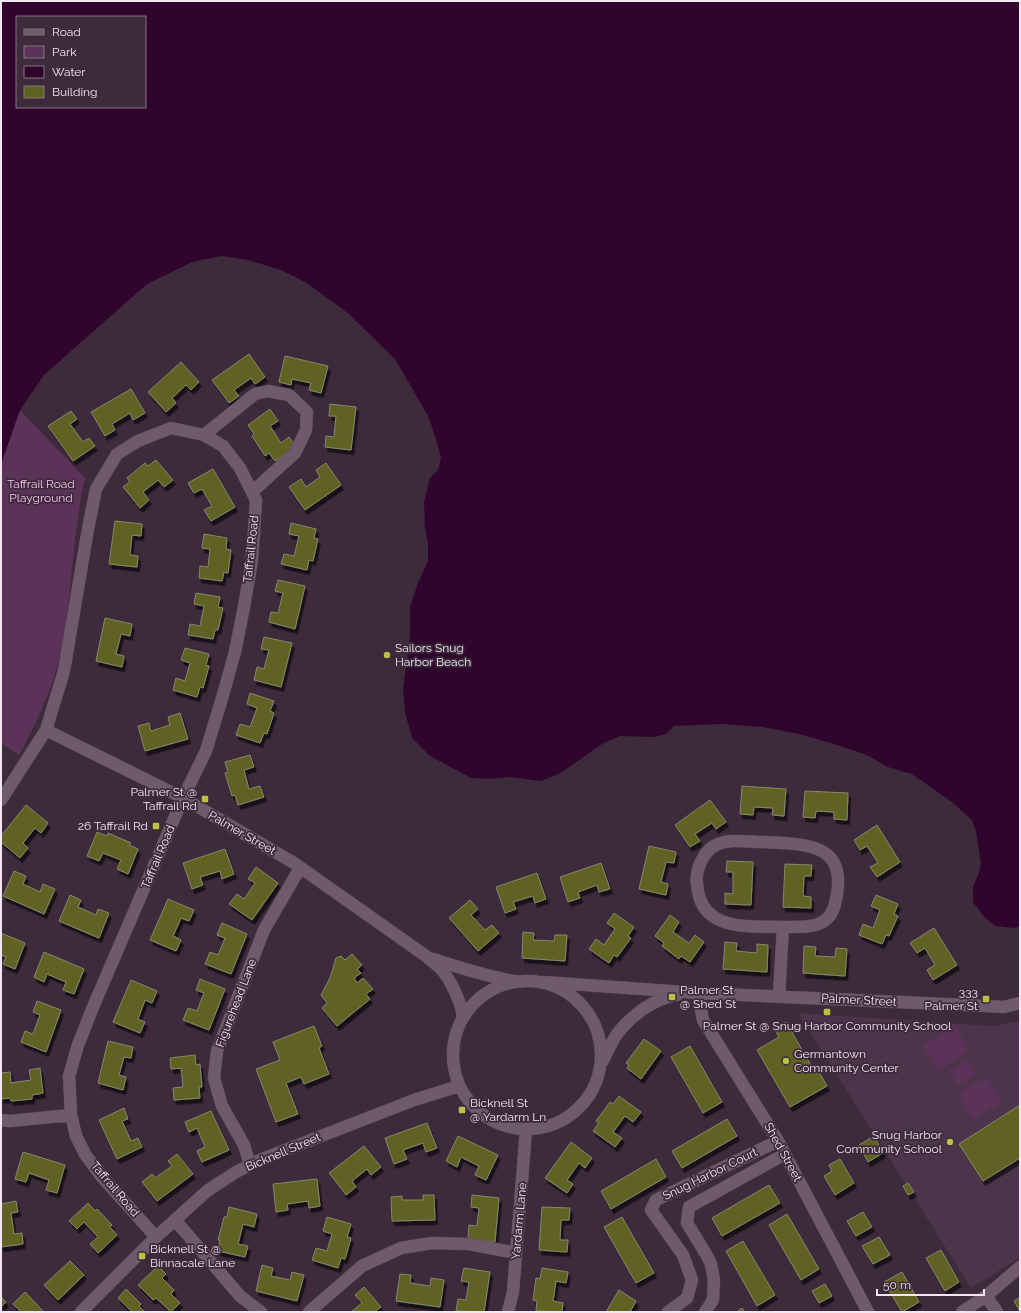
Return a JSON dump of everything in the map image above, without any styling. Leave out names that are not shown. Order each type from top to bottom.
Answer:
[{"type":"street","points":[[204,435],[255,394],[268,391],[289,395],[307,412],[306,430],[295,454],[252,492]]},
{"type":"street","name":"Taffrail Road","points":[[1,800],[46,730],[64,671],[96,488],[117,454],[138,441],[171,428],[204,435],[223,446],[240,468],[256,500],[252,560],[235,652],[206,751],[183,798],[93,1007],[78,1045],[69,1076],[71,1115],[76,1136],[101,1176],[156,1237]]},
{"type":"street","name":"Palmer Street","points":[[46,730],[183,798],[294,863],[426,956],[445,973],[458,999],[462,1011],[462,1018]]},
{"type":"street","points":[[729,841],[788,843],[809,846],[823,852],[831,859],[838,871],[839,889],[834,908],[828,918],[819,925],[783,927],[737,925],[717,920],[707,911],[700,901],[696,883],[700,865],[705,854],[715,845],[729,841]]},
{"type":"street","name":"Figurehead Lane","points":[[250,1165],[244,1145],[222,1106],[214,1078],[217,1051],[264,930],[300,868]]},
{"type":"street","points":[[779,996],[783,927]]},
{"type":"street","name":"Palmer Street","points":[[426,956],[469,971],[491,977],[516,981],[530,980],[698,993],[1004,1006],[1020,1003]]},
{"type":"street","points":[[516,981],[495,988],[476,1000],[462,1018],[456,1034],[453,1051],[454,1069],[459,1086],[467,1100],[475,1109],[493,1122],[509,1128],[526,1130],[548,1127],[568,1118],[585,1103],[596,1084],[602,1062],[600,1039],[593,1020],[581,1003],[563,990],[543,982]]},
{"type":"street","name":"Palmer Street","points":[[602,1062],[618,1034],[634,1016],[653,1003],[669,996],[698,993]]},
{"type":"street","name":"Shed Street","points":[[698,993],[703,1020],[778,1141],[868,1312]]},
{"type":"street","name":"Bicknell Street","points":[[81,1312],[156,1237],[207,1192],[236,1172],[262,1159],[414,1100],[459,1086]]},
{"type":"street","points":[[1,1120],[10,1121],[71,1115]]},
{"type":"street","name":"Yardarm Lane","points":[[508,1312],[513,1292],[526,1130]]},
{"type":"street","name":"Snug Harbor Court","points":[[668,1312],[687,1298],[692,1280],[683,1255],[651,1210],[656,1200],[778,1141]]},
{"type":"street","name":"Snug Harbor Court","points":[[705,1312],[713,1300],[714,1280],[711,1264],[687,1223],[689,1207],[785,1154]]},
{"type":"street","points":[[175,1220],[240,1296],[261,1312]]},
{"type":"street","points":[[309,1312],[362,1266],[401,1248],[432,1243],[469,1244],[516,1253]]},
{"type":"street","points":[[962,1312],[986,1296],[1020,1267]]},
{"type":"street","points":[[986,1296],[996,1312]]},
{"type":"shaded area","name":"Snug Harbor Community School","points":[[798,1013],[992,1026],[1020,1021],[1020,1258],[971,1288]]},
{"type":"green space","name":"Taffrail Road Playground","points":[[20,410],[85,478],[77,523],[62,649],[53,682],[19,755],[1,743],[1,464]]},
{"type":"green space","points":[[955,1023],[968,1051],[937,1071],[923,1046]]},
{"type":"green space","points":[[968,1060],[976,1075],[958,1085],[950,1071]]},
{"type":"green space","points":[[987,1077],[1002,1102],[973,1120],[958,1094]]},
{"type":"water","points":[[1,1],[1020,1],[1020,926],[1015,928],[995,926],[985,918],[973,902],[973,887],[979,873],[981,863],[976,831],[972,820],[952,802],[912,774],[888,767],[867,755],[834,744],[799,734],[763,727],[722,724],[674,726],[666,734],[655,737],[620,736],[602,744],[559,774],[541,781],[510,777],[489,779],[471,778],[430,756],[412,738],[405,712],[403,690],[410,638],[410,607],[418,583],[428,561],[424,502],[430,478],[438,470],[441,458],[436,439],[428,416],[395,359],[348,313],[305,282],[281,270],[248,260],[221,256],[192,262],[147,284],[44,375],[20,410],[1,464]]},
{"type":"building","points":[[249,354],[265,377],[255,384],[251,378],[234,390],[239,396],[229,403],[212,380]]},
{"type":"building","points":[[285,356],[328,366],[321,393],[309,390],[311,383],[292,379],[291,385],[279,382]]},
{"type":"building","points":[[181,362],[199,382],[191,390],[186,385],[172,398],[176,403],[166,412],[148,392]]},
{"type":"building","points":[[131,389],[145,413],[133,420],[130,413],[112,424],[115,430],[105,436],[91,412]]},
{"type":"building","points":[[330,404],[356,407],[351,450],[325,447],[326,436],[334,437],[336,416],[329,416]]},
{"type":"building","points":[[270,409],[278,421],[270,426],[281,443],[289,437],[296,447],[275,461],[269,453],[265,456],[252,436],[254,434],[248,425]]},
{"type":"building","points":[[71,411],[77,419],[70,424],[83,442],[89,438],[95,446],[73,461],[48,426]]},
{"type":"building","points":[[156,460],[173,480],[164,487],[158,480],[143,492],[149,500],[140,508],[123,487],[130,482],[127,478],[145,463],[148,466]]},
{"type":"building","points":[[326,463],[341,485],[305,510],[289,487],[301,479],[306,487],[320,477],[316,470]]},
{"type":"building","points":[[213,469],[235,507],[211,521],[204,510],[212,506],[202,489],[194,493],[188,483]]},
{"type":"building","points":[[115,521],[142,524],[141,536],[132,535],[130,555],[138,556],[137,567],[109,564]]},
{"type":"building","points":[[291,523],[316,529],[314,538],[318,539],[313,561],[309,560],[307,570],[281,564],[284,554],[294,556],[299,536],[289,534]]},
{"type":"building","points":[[204,534],[227,538],[226,549],[231,550],[228,573],[224,572],[222,581],[199,578],[200,566],[208,567],[210,549],[202,548]]},
{"type":"building","points":[[278,580],[305,586],[295,629],[269,622],[271,612],[278,613],[283,593],[275,591]]},
{"type":"building","points":[[196,593],[220,597],[218,607],[223,608],[218,630],[215,630],[213,639],[188,635],[190,624],[200,626],[204,606],[194,604]]},
{"type":"building","points":[[105,618],[132,624],[130,636],[121,634],[116,654],[124,656],[122,667],[96,661]]},
{"type":"building","points":[[264,637],[292,643],[281,687],[254,680],[257,667],[264,669],[269,650],[261,649]]},
{"type":"building","points":[[185,648],[209,654],[206,665],[209,666],[203,688],[200,687],[197,697],[173,690],[176,678],[185,681],[190,663],[181,660]]},
{"type":"building","points":[[250,693],[274,701],[270,711],[274,713],[267,734],[264,733],[260,743],[236,735],[240,724],[250,727],[257,708],[247,704]]},
{"type":"building","points":[[180,713],[188,739],[145,751],[138,726],[149,723],[151,731],[170,725],[168,717]]},
{"type":"building","points":[[250,755],[254,767],[244,770],[249,789],[260,786],[264,797],[238,805],[235,795],[232,796],[225,773],[228,772],[225,762]]},
{"type":"building","points":[[742,786],[786,789],[784,816],[772,815],[773,808],[754,807],[753,815],[740,814]]},
{"type":"building","points":[[805,791],[848,793],[847,820],[834,819],[834,812],[816,811],[815,818],[803,817]]},
{"type":"building","points":[[710,800],[726,822],[716,829],[712,823],[695,834],[700,841],[690,847],[675,825]]},
{"type":"building","points":[[26,805],[48,823],[41,833],[35,828],[23,843],[28,848],[20,858],[1,842],[1,836]]},
{"type":"building","points":[[877,825],[900,862],[877,877],[870,867],[878,863],[867,846],[860,850],[854,840]]},
{"type":"building","points":[[97,832],[107,836],[108,833],[131,843],[129,845],[138,849],[128,874],[117,869],[121,860],[103,853],[99,861],[87,856]]},
{"type":"building","points":[[649,846],[676,852],[674,863],[666,862],[661,882],[668,884],[666,895],[639,889]]},
{"type":"building","points":[[225,849],[234,874],[222,879],[220,871],[200,877],[203,885],[192,889],[183,863]]},
{"type":"building","points":[[727,861],[753,862],[751,905],[725,904],[725,893],[733,894],[733,872],[726,872]]},
{"type":"building","points":[[601,863],[610,889],[599,892],[597,885],[578,892],[580,898],[568,902],[560,877]]},
{"type":"building","points":[[785,864],[812,865],[811,876],[804,876],[803,896],[811,897],[811,908],[783,907]]},
{"type":"building","points":[[256,867],[278,883],[252,920],[229,904],[237,894],[244,899],[255,883],[248,879]]},
{"type":"building","points":[[14,871],[26,876],[23,884],[40,892],[43,884],[55,889],[44,914],[3,896]]},
{"type":"building","points":[[537,873],[546,899],[535,903],[533,896],[513,902],[516,909],[505,913],[496,887]]},
{"type":"building","points":[[70,895],[81,900],[78,907],[96,915],[98,909],[109,913],[99,938],[59,921]]},
{"type":"building","points":[[876,895],[898,904],[894,914],[898,916],[889,936],[886,935],[882,944],[859,935],[863,924],[873,928],[880,910],[871,906]]},
{"type":"building","points":[[168,899],[194,910],[189,921],[181,918],[173,936],[181,940],[176,951],[150,940]]},
{"type":"building","points":[[470,900],[478,909],[471,915],[485,930],[492,925],[499,933],[478,951],[449,918]]},
{"type":"building","points":[[614,913],[634,927],[628,936],[631,938],[617,957],[614,955],[609,963],[589,949],[596,939],[604,945],[615,929],[607,923]]},
{"type":"building","points":[[670,915],[679,922],[673,932],[689,943],[695,935],[704,942],[690,962],[681,956],[679,959],[662,946],[664,943],[655,936]]},
{"type":"building","points":[[222,923],[247,934],[231,974],[205,964],[210,952],[218,955],[225,938],[217,935]]},
{"type":"building","points":[[934,928],[957,965],[933,980],[927,970],[935,965],[925,948],[917,953],[910,943]]},
{"type":"building","points":[[523,932],[534,933],[533,940],[554,941],[555,935],[567,935],[565,961],[522,958]]},
{"type":"building","points":[[1,933],[25,943],[15,969],[3,964],[6,957],[1,955]]},
{"type":"building","points":[[725,942],[737,943],[736,951],[757,953],[757,944],[768,945],[767,972],[723,969]]},
{"type":"building","points":[[804,946],[816,947],[815,956],[835,957],[836,948],[847,949],[845,976],[803,973]]},
{"type":"building","points":[[44,952],[84,969],[74,994],[63,990],[66,982],[47,974],[44,982],[34,977]]},
{"type":"building","points":[[352,954],[362,965],[357,969],[361,973],[354,978],[357,983],[363,978],[373,989],[366,994],[370,999],[337,1026],[322,1008],[327,1003],[321,995],[330,978],[336,958],[341,956],[345,960]]},
{"type":"building","points":[[200,979],[225,989],[209,1030],[183,1020],[188,1008],[197,1011],[204,993],[196,990]]},
{"type":"building","points":[[131,980],[157,991],[152,1003],[145,1000],[138,1019],[145,1022],[140,1033],[113,1022]]},
{"type":"building","points":[[37,1001],[61,1010],[46,1052],[21,1042],[25,1031],[33,1034],[40,1015],[33,1012]]},
{"type":"building","name":"Germantown Community Center","points":[[786,1022],[816,1074],[819,1072],[827,1086],[790,1107],[757,1050],[779,1037],[775,1029]]},
{"type":"building","points":[[314,1026],[322,1046],[319,1048],[329,1074],[304,1084],[301,1077],[286,1083],[298,1114],[276,1122],[256,1069],[280,1060],[273,1042]]},
{"type":"building","points":[[644,1039],[661,1051],[641,1079],[627,1068],[629,1065],[626,1063]]},
{"type":"building","points":[[108,1041],[133,1047],[131,1058],[124,1057],[119,1075],[126,1077],[123,1090],[98,1083]]},
{"type":"building","points":[[690,1046],[722,1102],[703,1113],[671,1057]]},
{"type":"building","points":[[195,1055],[196,1065],[200,1064],[202,1087],[199,1087],[200,1098],[174,1100],[173,1088],[183,1087],[181,1068],[171,1069],[170,1058]]},
{"type":"building","points":[[40,1068],[43,1093],[32,1095],[32,1099],[11,1101],[10,1098],[1,1099],[1,1073],[10,1072],[11,1083],[31,1080],[29,1070]]},
{"type":"building","points":[[619,1096],[641,1112],[633,1122],[625,1116],[613,1132],[622,1138],[615,1147],[593,1131],[599,1123],[596,1121],[610,1102],[613,1104]]},
{"type":"building","points":[[1020,1105],[1020,1158],[983,1181],[959,1144]]},
{"type":"building","points":[[124,1108],[128,1119],[122,1121],[131,1141],[138,1138],[142,1147],[117,1159],[99,1120]]},
{"type":"building","points":[[211,1111],[229,1150],[202,1162],[197,1151],[205,1147],[197,1128],[189,1132],[185,1122]]},
{"type":"building","points":[[727,1119],[737,1136],[682,1168],[672,1151]]},
{"type":"building","points":[[427,1123],[437,1148],[426,1152],[423,1143],[403,1150],[407,1159],[394,1164],[385,1138]]},
{"type":"building","points":[[458,1136],[498,1155],[486,1180],[475,1175],[479,1166],[461,1157],[457,1167],[446,1161]]},
{"type":"building","points":[[874,1136],[883,1153],[868,1162],[859,1145]]},
{"type":"building","points":[[571,1142],[592,1158],[585,1168],[579,1163],[567,1180],[573,1184],[567,1193],[545,1178]]},
{"type":"building","points":[[364,1146],[381,1167],[371,1175],[367,1169],[352,1181],[356,1187],[346,1195],[329,1173]]},
{"type":"building","points":[[23,1152],[65,1165],[57,1193],[46,1190],[49,1180],[29,1173],[26,1182],[15,1179]]},
{"type":"building","points":[[177,1154],[193,1174],[157,1201],[142,1182],[152,1174],[155,1178],[172,1166],[168,1161]]},
{"type":"building","points":[[656,1159],[666,1177],[611,1209],[601,1191]]},
{"type":"building","points":[[840,1159],[854,1183],[835,1195],[824,1176],[832,1171],[829,1165]]},
{"type":"building","points":[[317,1179],[320,1206],[309,1208],[308,1201],[287,1204],[288,1210],[276,1212],[273,1184]]},
{"type":"building","points":[[908,1183],[914,1192],[908,1195],[903,1186]]},
{"type":"building","points":[[769,1185],[780,1203],[722,1236],[712,1218]]},
{"type":"building","points":[[423,1195],[434,1195],[435,1220],[392,1221],[391,1197],[402,1196],[402,1200],[423,1200]]},
{"type":"building","points":[[472,1195],[499,1198],[495,1242],[468,1239],[469,1225],[477,1226],[479,1208],[471,1207]]},
{"type":"building","points":[[16,1201],[18,1212],[11,1213],[14,1234],[22,1233],[23,1244],[1,1247],[1,1204]]},
{"type":"building","points":[[88,1203],[95,1211],[97,1209],[112,1225],[110,1227],[117,1235],[98,1253],[90,1244],[98,1237],[84,1222],[77,1229],[69,1221]]},
{"type":"building","points":[[229,1207],[257,1214],[254,1227],[243,1224],[238,1244],[248,1246],[245,1257],[218,1251],[220,1240],[218,1240],[224,1217],[227,1217]]},
{"type":"building","points":[[542,1207],[570,1208],[569,1220],[561,1220],[560,1240],[568,1240],[567,1252],[539,1250]]},
{"type":"building","points":[[863,1212],[872,1227],[856,1236],[847,1221]]},
{"type":"building","points":[[787,1214],[819,1269],[801,1280],[769,1225]]},
{"type":"building","points":[[327,1217],[351,1224],[347,1237],[351,1238],[345,1259],[341,1258],[338,1268],[312,1260],[316,1248],[327,1251],[332,1234],[323,1231]]},
{"type":"building","points":[[622,1217],[654,1273],[636,1283],[604,1227]]},
{"type":"building","points":[[879,1237],[890,1255],[873,1264],[862,1246]]},
{"type":"building","points":[[743,1241],[775,1295],[757,1306],[726,1251]]},
{"type":"building","points":[[941,1250],[959,1282],[945,1291],[926,1258]]},
{"type":"building","points":[[70,1261],[84,1275],[58,1300],[44,1285]]},
{"type":"building","points":[[262,1265],[273,1268],[271,1276],[290,1280],[292,1272],[304,1275],[297,1301],[256,1291]]},
{"type":"building","points":[[158,1266],[166,1274],[162,1278],[174,1290],[171,1294],[180,1303],[171,1312],[156,1298],[153,1300],[138,1285]]},
{"type":"building","points":[[464,1268],[490,1272],[484,1312],[456,1311],[458,1299],[466,1300],[469,1282],[461,1281]]},
{"type":"building","points":[[542,1268],[568,1272],[566,1283],[556,1281],[553,1301],[563,1303],[562,1312],[536,1311],[537,1301],[533,1300],[536,1278],[540,1279]]},
{"type":"building","points":[[902,1272],[919,1302],[902,1312],[884,1282]]},
{"type":"building","points":[[400,1274],[411,1275],[410,1283],[430,1286],[431,1278],[444,1280],[440,1307],[396,1301]]},
{"type":"building","points":[[825,1284],[832,1296],[819,1303],[812,1291]]},
{"type":"building","points":[[364,1287],[381,1307],[374,1312],[351,1312],[362,1303],[355,1295]]},
{"type":"building","points":[[126,1289],[141,1304],[139,1306],[145,1312],[132,1312],[118,1298]]},
{"type":"building","points":[[619,1290],[636,1301],[630,1312],[606,1312]]},
{"type":"building","points":[[25,1292],[44,1312],[21,1312],[13,1304]]},
{"type":"building","points":[[1,1297],[6,1302],[1,1307]]},
{"type":"building","points":[[1020,1297],[1020,1311],[1014,1301]]},
{"type":"building","points":[[742,1308],[745,1312],[737,1312]]},
{"type":"place","name":"Sailors Snug Harbor Beach","points":[[387,655]]},
{"type":"place","name":"Palmer St @ Taffrail Rd","points":[[205,799]]},
{"type":"place","name":"26 Taffrail Rd","points":[[156,826]]},
{"type":"place","name":"Palmer St @ Shed St","points":[[672,997]]},
{"type":"place","name":"333 Palmer St","points":[[986,999]]},
{"type":"place","name":"Palmer St @ Snug Harbor Community School","points":[[827,1012]]},
{"type":"place","name":"Germantown Community Center","points":[[786,1061]]},
{"type":"place","name":"Bicknell St @ Yardarm Ln","points":[[462,1110]]},
{"type":"place","name":"Snug Harbor Community School","points":[[950,1142]]},
{"type":"place","name":"Bicknell St @ Binnacale Lane","points":[[142,1256]]}]
